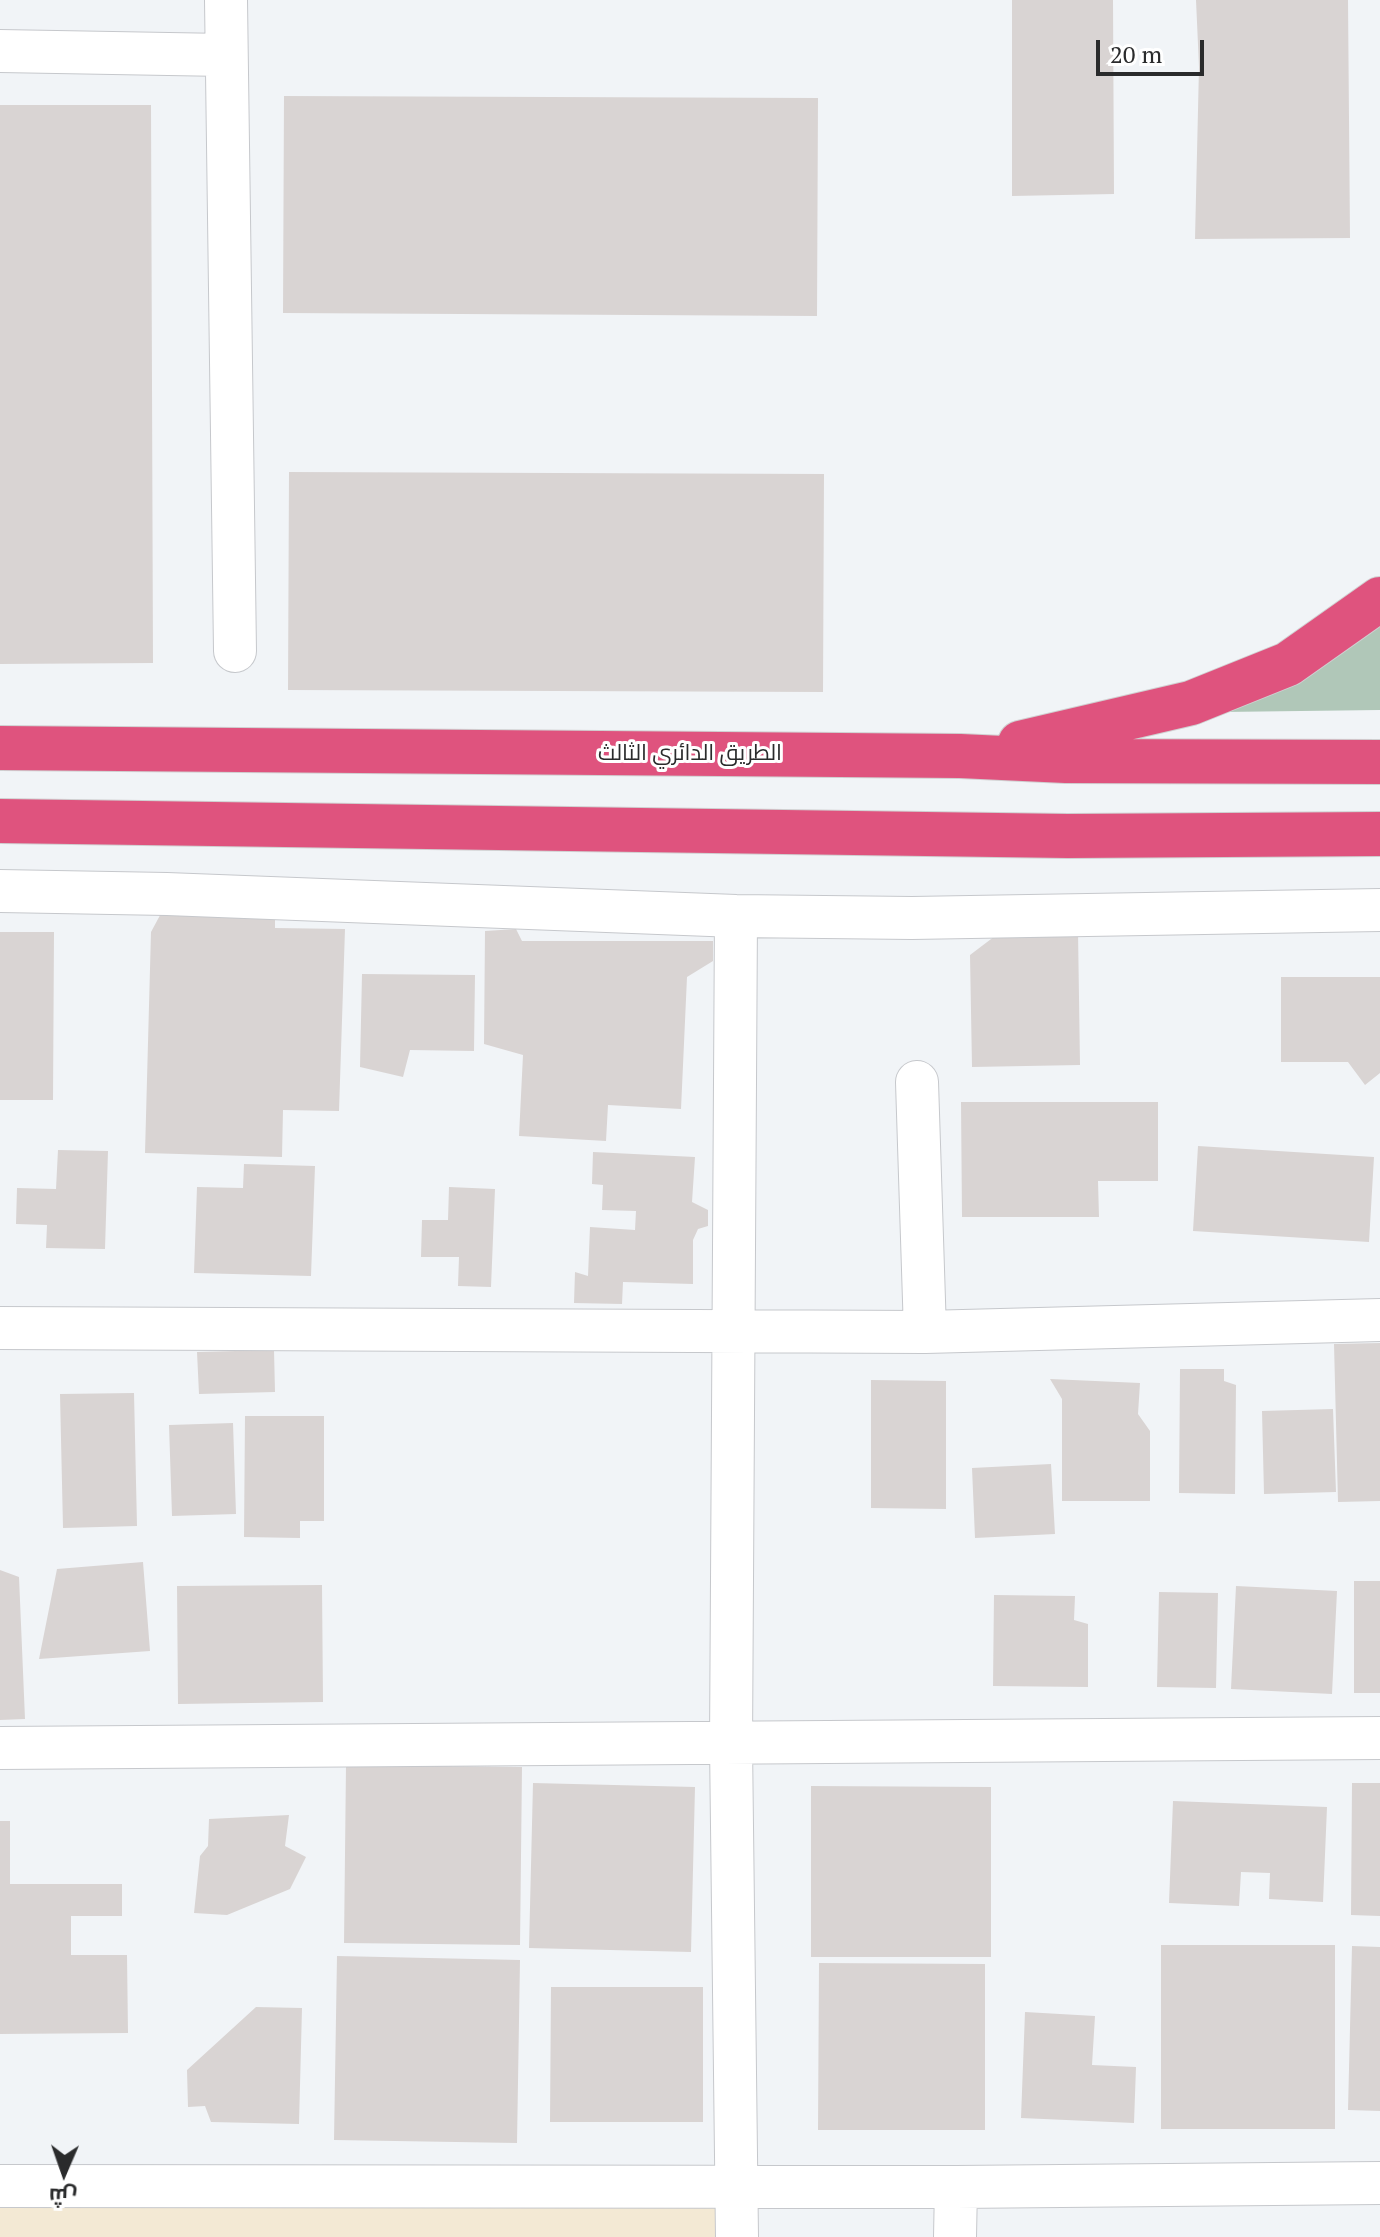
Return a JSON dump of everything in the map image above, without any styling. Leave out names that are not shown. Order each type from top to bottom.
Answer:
[{"type":"highway","points":[[960,756],[1191,703],[1288,664],[1380,599]]},
{"type":"highway","name":"الطريق الدائري الثالث","points":[[0,748],[1380,762]]},
{"type":"highway","points":[[0,821],[1068,836],[1380,834]]},
{"type":"street","points":[[226,0],[235,651]]},
{"type":"street","points":[[0,51],[225,55]]},
{"type":"street","points":[[0,891],[167,894],[736,916],[912,918],[1380,910]]},
{"type":"street","points":[[736,916],[731,1744],[737,2237]]},
{"type":"street","points":[[917,1082],[925,1332]]},
{"type":"street","points":[[0,1328],[925,1332],[1380,1320]]},
{"type":"street","points":[[0,1748],[1380,1738]]},
{"type":"street","points":[[0,2186],[956,2187],[1380,2183]]},
{"type":"street","points":[[955,2237],[956,2187]]},
{"type":"shaded area","points":[[0,2187],[736,2189],[735,2237],[0,2237]]},
{"type":"green space","points":[[1380,613],[1380,710],[1222,712]]},
{"type":"building","points":[[1012,0],[1113,0],[1114,194],[1012,196]]},
{"type":"building","points":[[1196,0],[1348,0],[1350,238],[1195,239],[1199,67]]},
{"type":"building","points":[[284,96],[818,98],[817,316],[283,313]]},
{"type":"building","points":[[0,105],[151,105],[153,663],[0,664]]},
{"type":"building","points":[[289,472],[824,474],[823,692],[288,690]]},
{"type":"building","points":[[165,906],[275,908],[275,928],[345,929],[339,1111],[283,1110],[282,1157],[145,1153],[151,932]]},
{"type":"building","points":[[516,929],[522,941],[713,941],[713,961],[687,977],[681,1109],[608,1105],[606,1141],[519,1136],[523,1055],[484,1044],[485,931]]},
{"type":"building","points":[[1078,931],[1080,1065],[972,1067],[970,955],[999,933]]},
{"type":"building","points":[[0,932],[54,932],[53,1100],[0,1100]]},
{"type":"building","points":[[362,974],[475,975],[474,1051],[410,1050],[403,1077],[360,1067]]},
{"type":"building","points":[[1281,977],[1380,977],[1380,1073],[1365,1085],[1348,1062],[1281,1062]]},
{"type":"building","points":[[961,1102],[1158,1102],[1158,1181],[1098,1181],[1099,1217],[962,1217]]},
{"type":"building","points":[[1198,1146],[1374,1157],[1369,1242],[1193,1231]]},
{"type":"building","points":[[58,1150],[108,1151],[105,1249],[46,1248],[47,1225],[16,1224],[17,1188],[56,1189]]},
{"type":"building","points":[[593,1152],[695,1157],[692,1202],[708,1210],[708,1226],[698,1229],[693,1240],[693,1284],[623,1282],[622,1304],[574,1303],[575,1272],[588,1276],[590,1227],[635,1230],[636,1211],[602,1210],[603,1185],[592,1184]]},
{"type":"building","points":[[244,1164],[315,1166],[311,1276],[194,1273],[197,1187],[243,1188]]},
{"type":"building","points":[[449,1187],[495,1189],[491,1287],[458,1286],[459,1257],[421,1257],[422,1220],[448,1220]]},
{"type":"building","points":[[1380,1343],[1380,1501],[1338,1502],[1334,1344]]},
{"type":"building","points":[[274,1350],[275,1392],[199,1394],[197,1352]]},
{"type":"building","points":[[1180,1369],[1224,1369],[1224,1381],[1236,1385],[1235,1494],[1179,1493]]},
{"type":"building","points":[[1050,1379],[1140,1383],[1138,1414],[1150,1431],[1150,1501],[1062,1501],[1062,1399]]},
{"type":"building","points":[[871,1380],[946,1381],[946,1509],[871,1508]]},
{"type":"building","points":[[134,1393],[137,1526],[63,1528],[60,1394]]},
{"type":"building","points":[[1333,1409],[1336,1492],[1264,1494],[1262,1411]]},
{"type":"building","points":[[245,1416],[324,1416],[324,1521],[300,1521],[300,1538],[244,1537]]},
{"type":"building","points":[[233,1423],[236,1514],[172,1516],[169,1425]]},
{"type":"building","points":[[1051,1464],[1055,1534],[975,1538],[972,1468]]},
{"type":"building","points":[[143,1562],[150,1651],[39,1659],[57,1569]]},
{"type":"building","points":[[0,1570],[19,1577],[25,1719],[0,1720]]},
{"type":"building","points":[[1354,1581],[1380,1581],[1380,1693],[1354,1693]]},
{"type":"building","points":[[322,1585],[323,1702],[178,1704],[177,1586]]},
{"type":"building","points":[[1236,1586],[1337,1591],[1332,1694],[1231,1689]]},
{"type":"building","points":[[1159,1592],[1218,1593],[1216,1688],[1157,1687]]},
{"type":"building","points":[[994,1595],[1075,1596],[1074,1620],[1088,1624],[1088,1687],[993,1686]]},
{"type":"building","points":[[346,1765],[522,1767],[520,1945],[344,1943]]},
{"type":"building","points":[[533,1783],[695,1787],[691,1952],[529,1948]]},
{"type":"building","points":[[1352,1783],[1380,1783],[1380,1916],[1351,1915]]},
{"type":"building","points":[[811,1786],[991,1787],[991,1957],[811,1957]]},
{"type":"building","points":[[1173,1801],[1327,1807],[1323,1902],[1269,1899],[1270,1873],[1241,1872],[1239,1906],[1169,1903]]},
{"type":"building","points":[[289,1815],[285,1846],[306,1857],[290,1889],[227,1915],[194,1913],[200,1856],[208,1846],[209,1819]]},
{"type":"building","points":[[0,1821],[10,1821],[10,1884],[122,1884],[122,1916],[71,1916],[71,1955],[127,1955],[128,2033],[0,2034]]},
{"type":"building","points":[[1161,1945],[1335,1945],[1335,2129],[1161,2129]]},
{"type":"building","points":[[1352,1946],[1380,1947],[1380,2111],[1348,2110]]},
{"type":"building","points":[[337,1956],[520,1960],[517,2143],[334,2140]]},
{"type":"building","points":[[819,1963],[985,1964],[985,2130],[818,2130]]},
{"type":"building","points":[[551,1987],[703,1987],[703,2122],[550,2122]]},
{"type":"building","points":[[256,2007],[302,2008],[299,2124],[211,2122],[205,2106],[188,2107],[187,2070]]},
{"type":"building","points":[[1025,2012],[1095,2016],[1092,2065],[1136,2067],[1134,2123],[1021,2118]]}]
